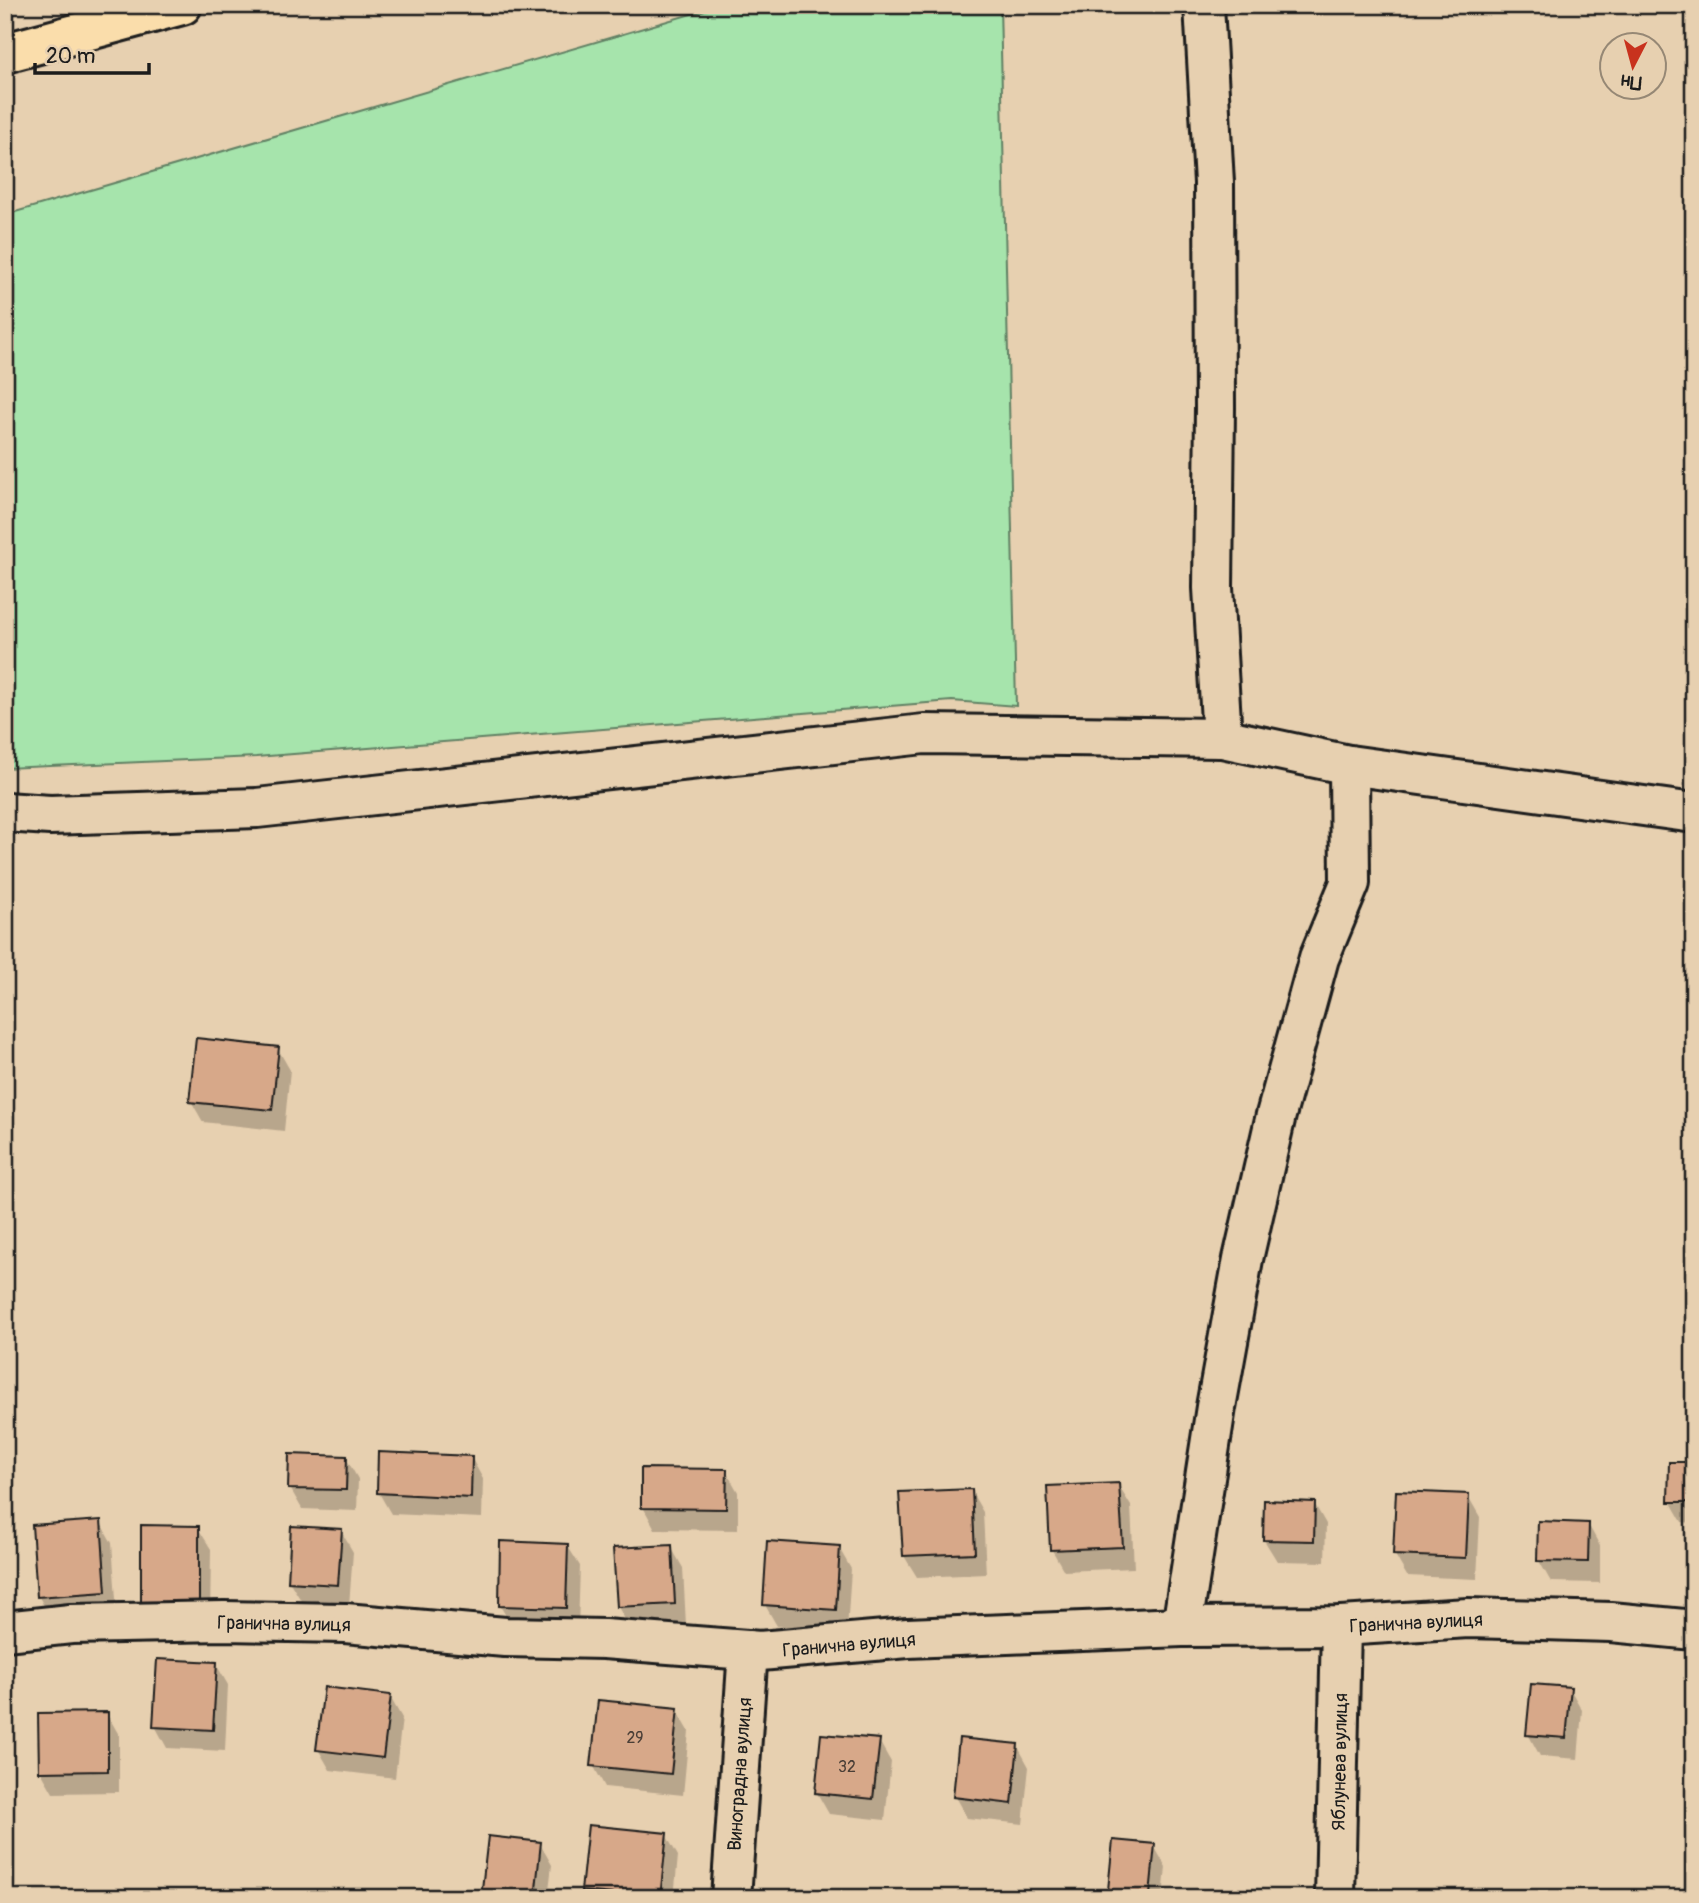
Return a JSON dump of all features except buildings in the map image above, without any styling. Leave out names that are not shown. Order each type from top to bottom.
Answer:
[{"type":"highway","points":[[5,53],[183,5]]},
{"type":"street","points":[[1204,5],[1214,183],[1213,588],[1222,738]]},
{"type":"street","points":[[5,812],[50,816],[257,808],[924,734],[1222,738],[1349,765],[1694,813]]},
{"type":"street","points":[[1182,1627],[1216,1407],[1243,1259],[1276,1115],[1319,958],[1350,883],[1349,765]]},
{"type":"street","name":"Гранична вулиця","points":[[5,1631],[85,1624],[224,1621],[345,1623],[505,1637],[604,1639],[747,1650],[908,1639],[1182,1627],[1341,1626],[1468,1618],[1611,1622],[1694,1630]]},
{"type":"street","name":"Яблунева вулиця","points":[[1335,1898],[1341,1626]]},
{"type":"street","name":"Виноградна вулиця","points":[[731,1898],[747,1650]]},
{"type":"green space","points":[[722,5],[1000,5],[1016,706],[952,701],[256,757],[5,768],[5,215]]}]
